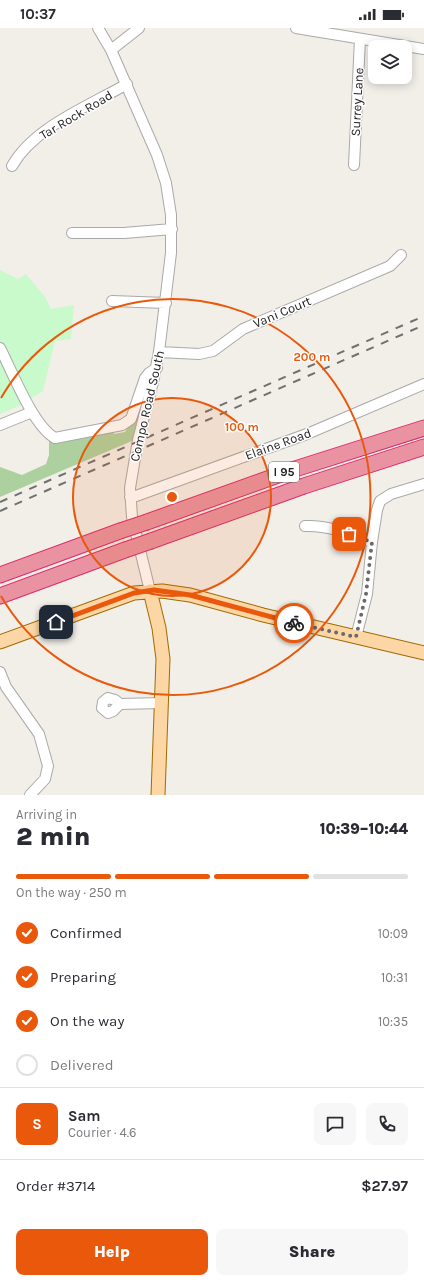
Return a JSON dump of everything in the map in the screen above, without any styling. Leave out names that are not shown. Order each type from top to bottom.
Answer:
[{"type":"highway","name":"I 95","points":[[0,575],[318,461],[424,428]]},
{"type":"highway","name":"I 95","points":[[0,596],[304,486],[424,447]]},
{"type":"main road","name":"Compo Road South","points":[[150,591],[162,648],[162,703],[158,795]]},
{"type":"main road","points":[[0,642],[134,593],[173,591],[263,616],[424,653]]},
{"type":"street","name":"Compo Road South","points":[[98,28],[111,50],[127,84],[164,174],[168,193],[172,229],[166,303],[157,368],[138,440],[130,497],[134,531],[150,591]]},
{"type":"street","points":[[111,50],[139,28]]},
{"type":"street","points":[[296,28],[424,49]]},
{"type":"street","name":"Surrey Lane","points":[[354,165],[360,39]]},
{"type":"street","name":"Tar Rock Road","points":[[12,166],[17,157],[29,143],[50,127],[127,84]]},
{"type":"street","points":[[72,233],[124,233],[172,229]]},
{"type":"street","name":"Vani Court","points":[[159,352],[199,354],[213,351],[242,329],[390,266],[401,255]]},
{"type":"street","points":[[112,301],[166,303]]},
{"type":"street","points":[[0,348],[32,412],[49,434],[55,438],[122,425],[131,419],[145,378],[149,373],[157,368]]},
{"type":"street","name":"Elaine Road","points":[[130,497],[307,434],[424,384]]},
{"type":"street","points":[[0,425],[32,412]]},
{"type":"street","points":[[356,637],[366,594],[372,542],[377,510],[380,501],[391,494],[424,484]]},
{"type":"street","points":[[305,526],[316,526],[338,530],[372,542]]},
{"type":"street","points":[[0,672],[6,687],[39,734],[48,766],[44,779],[30,795]]},
{"type":"street","points":[[120,704],[162,703]]},
{"type":"green space","points":[[0,270],[18,279],[26,274],[45,297],[51,309],[74,305],[71,339],[55,341],[43,391],[21,405],[0,414]]},
{"type":"green space","points":[[140,409],[132,441],[0,497],[0,467],[22,475],[46,464],[49,455],[49,441],[67,440],[112,429],[114,434],[125,432]]},
{"type":"railway","points":[[0,502],[424,316]]},
{"type":"railway","points":[[0,511],[424,325]]},
{"type":"way so far","points":[[294,623],[356,637],[366,594],[372,542],[349,534]]},
{"type":"route","points":[[56,622],[134,593],[154,590],[173,591],[190,595],[263,616],[294,623]]}]
